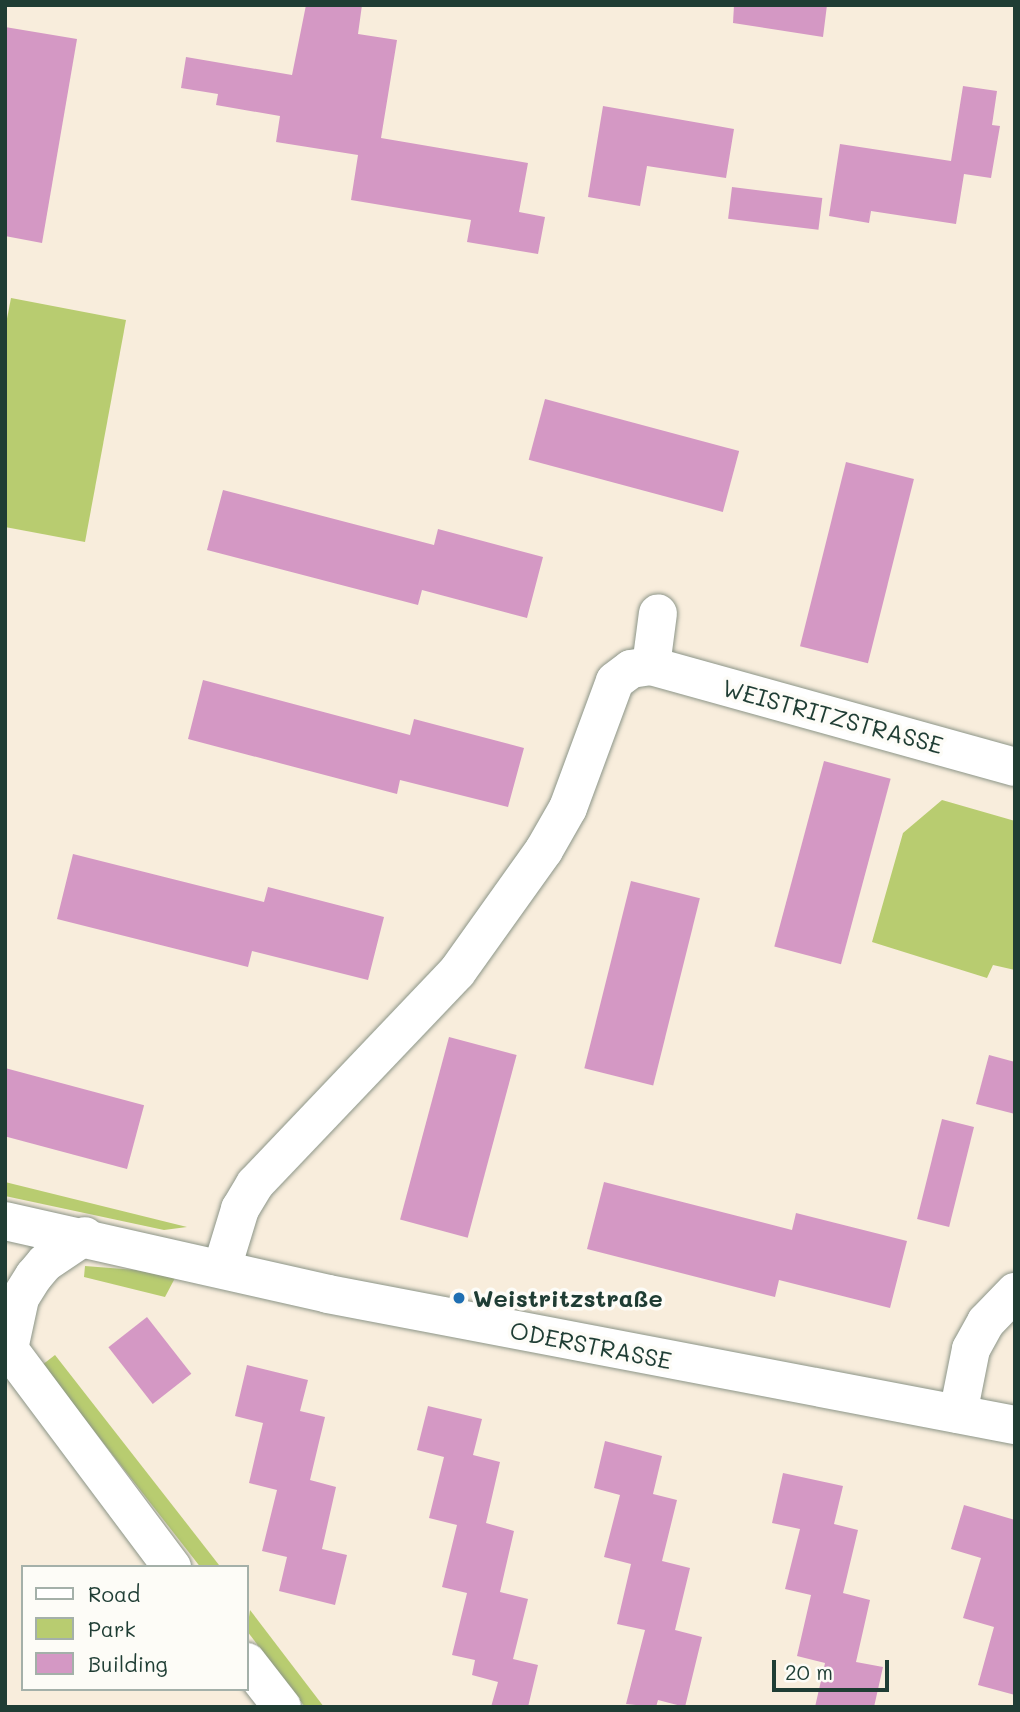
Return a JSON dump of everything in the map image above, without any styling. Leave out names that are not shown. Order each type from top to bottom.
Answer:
[{"type":"street","points":[[222,1268],[236,1220],[255,1184],[457,972],[568,808],[615,681],[631,669],[651,666],[658,613]]},
{"type":"street","name":"WEISTRITZSTRASSE","points":[[651,666],[1015,767]]},
{"type":"street","name":"ODERSTRASSE","points":[[5,1221],[85,1236],[450,1319],[1015,1425]]},
{"type":"street","points":[[85,1236],[44,1263],[34,1276],[14,1315],[7,1347],[170,1565]]},
{"type":"street","points":[[958,1414],[971,1349],[986,1322],[1015,1293]]},
{"type":"street","points":[[248,1663],[282,1707]]},
{"type":"green space","points":[[11,298],[126,320],[85,542],[5,527],[5,329]]},
{"type":"green space","points":[[942,800],[1015,821],[1015,970],[993,965],[987,978],[872,942],[903,833]]},
{"type":"green space","points":[[5,1182],[187,1227],[164,1230],[5,1196]]},
{"type":"green space","points":[[85,1266],[136,1270],[175,1278],[165,1297],[84,1277]]},
{"type":"green space","points":[[55,1355],[219,1565],[199,1565],[42,1365]]},
{"type":"green space","points":[[250,1610],[324,1707],[305,1707],[248,1632]]},
{"type":"building","points":[[306,5],[362,5],[358,34],[397,40],[381,138],[528,163],[519,212],[545,217],[538,254],[467,242],[471,220],[351,200],[358,155],[276,142],[280,116],[216,105],[218,94],[181,88],[186,57],[292,75]]},
{"type":"building","points":[[734,5],[827,5],[823,37],[733,23]]},
{"type":"building","points":[[5,27],[77,39],[42,243],[5,236]]},
{"type":"building","points":[[963,86],[997,91],[992,125],[1000,126],[991,178],[964,174],[956,224],[871,211],[869,223],[829,216],[840,144],[951,161]]},
{"type":"building","points":[[603,106],[734,129],[726,178],[647,166],[640,206],[588,197]]},
{"type":"building","points":[[732,187],[822,198],[818,230],[728,219]]},
{"type":"building","points":[[545,399],[739,451],[723,512],[529,460]]},
{"type":"building","points":[[846,462],[914,479],[868,663],[800,646]]},
{"type":"building","points":[[223,490],[434,545],[438,529],[543,557],[527,618],[422,590],[418,605],[207,550]]},
{"type":"building","points":[[203,680],[410,735],[414,719],[524,748],[508,807],[400,780],[397,794],[188,739]]},
{"type":"building","points":[[824,761],[891,779],[841,964],[774,946]]},
{"type":"building","points":[[73,854],[264,902],[268,887],[384,917],[368,980],[252,951],[248,967],[57,919]]},
{"type":"building","points":[[631,881],[700,898],[653,1085],[584,1068]]},
{"type":"building","points":[[449,1037],[517,1055],[468,1238],[400,1220]]},
{"type":"building","points":[[989,1055],[1015,1062],[1015,1114],[976,1104]]},
{"type":"building","points":[[5,1068],[144,1105],[127,1169],[5,1136]]},
{"type":"building","points":[[942,1119],[974,1127],[949,1227],[917,1219]]},
{"type":"building","points":[[604,1182],[792,1230],[796,1213],[907,1241],[890,1308],[779,1280],[775,1297],[587,1249]]},
{"type":"building","points":[[147,1317],[191,1374],[153,1404],[108,1347]]},
{"type":"building","points":[[247,1365],[308,1380],[300,1411],[325,1417],[310,1480],[336,1487],[322,1549],[347,1555],[335,1605],[279,1591],[287,1557],[262,1551],[277,1490],[249,1483],[263,1423],[235,1416]]},
{"type":"building","points":[[428,1406],[482,1419],[473,1455],[500,1462],[486,1523],[514,1531],[500,1592],[528,1599],[513,1659],[538,1665],[528,1707],[491,1707],[498,1682],[472,1675],[475,1660],[452,1655],[467,1593],[442,1587],[457,1525],[429,1518],[444,1457],[417,1450]]},
{"type":"building","points":[[605,1441],[662,1456],[653,1494],[677,1500],[662,1561],[690,1568],[675,1630],[702,1637],[685,1707],[658,1700],[656,1707],[626,1704],[645,1630],[617,1624],[631,1564],[604,1557],[620,1495],[594,1488]]},
{"type":"building","points":[[783,1473],[843,1486],[834,1524],[858,1530],[843,1593],[870,1600],[856,1662],[883,1667],[874,1707],[815,1707],[825,1663],[797,1656],[811,1595],[785,1589],[800,1529],[772,1523]]},
{"type":"building","points":[[964,1505],[1015,1520],[1015,1695],[978,1685],[994,1627],[963,1618],[981,1558],[951,1549]]},
{"type":"place","name":"Weistritzstraße","points":[[459,1298]]}]
